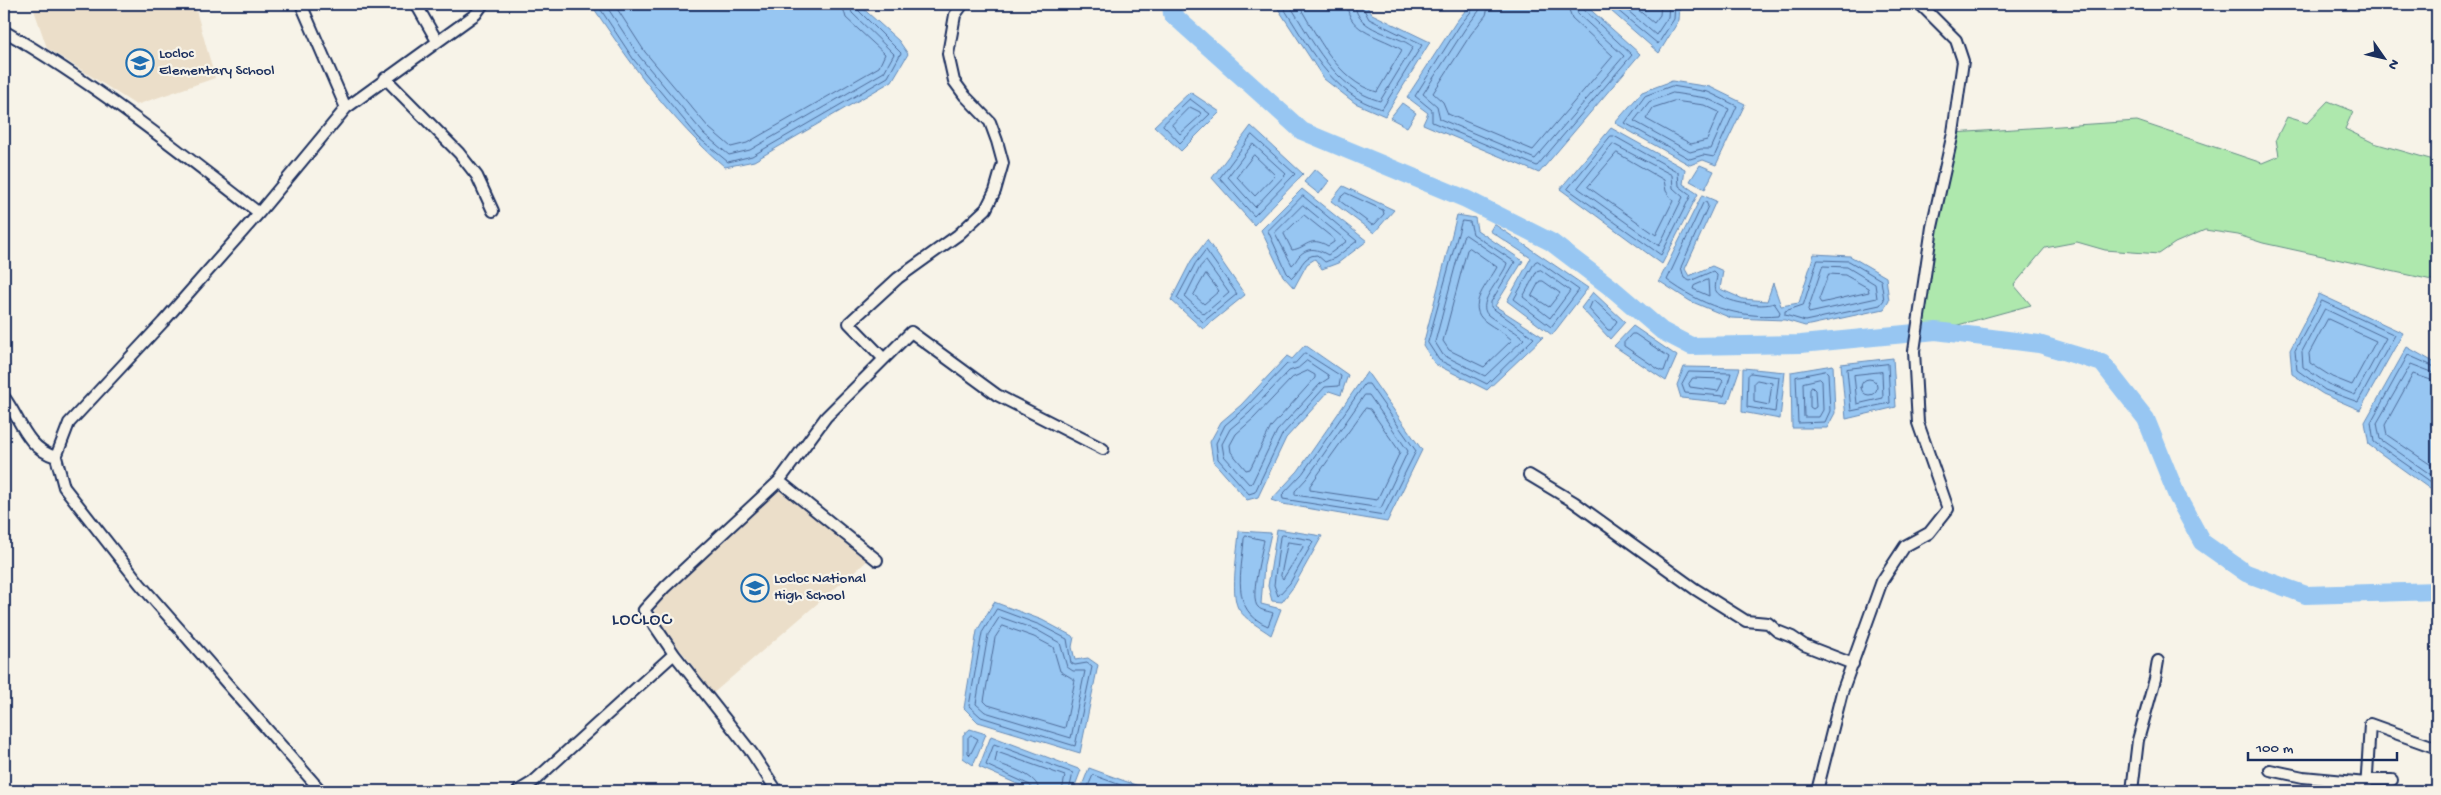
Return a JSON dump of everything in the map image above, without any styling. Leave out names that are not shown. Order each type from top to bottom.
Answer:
[{"type":"street","points":[[301,4],[346,108]]},
{"type":"street","points":[[416,4],[437,41]]},
{"type":"street","points":[[321,791],[140,584],[64,487],[56,457],[69,424],[163,322],[259,213],[346,108],[476,14],[483,4]]},
{"type":"street","points":[[884,359],[849,323],[898,278],[958,235],[986,209],[995,191],[1003,163],[990,122],[964,96],[954,81],[948,54],[955,15],[963,4]]},
{"type":"street","points":[[1817,791],[1842,692],[1882,581],[1905,546],[1929,533],[1948,509],[1918,423],[1914,351],[1932,228],[1953,133],[1963,61],[1956,40],[1920,4]]},
{"type":"street","points":[[4,32],[30,46],[151,129],[259,213]]},
{"type":"street","points":[[386,78],[459,153],[477,176],[494,211]]},
{"type":"street","points":[[777,791],[752,753],[674,654],[644,610],[665,587],[779,481],[826,417],[912,332],[997,395],[1103,449]]},
{"type":"street","points":[[4,397],[28,440],[43,453],[56,457]]},
{"type":"street","points":[[1529,475],[1574,502],[1694,589],[1746,621],[1768,623],[1777,631],[1853,664]]},
{"type":"street","points":[[779,481],[877,560]]},
{"type":"street","points":[[518,791],[533,782],[674,654]]},
{"type":"street","points":[[2132,791],[2133,769],[2138,740],[2155,679],[2158,661]]},
{"type":"street","points":[[2366,784],[2370,724],[2437,748]]},
{"type":"street","points":[[2270,770],[2303,777],[2366,784],[2392,780]]},
{"type":"shaded area","name":"Locloc Elementary School","points":[[32,4],[189,4],[196,10],[215,78],[136,105],[47,48]]},
{"type":"shaded area","name":"Locloc National High School","points":[[777,489],[834,530],[867,561],[711,695],[690,662],[653,616],[658,601]]},
{"type":"green space","points":[[2328,101],[2353,111],[2345,129],[2374,143],[2437,161],[2437,283],[2432,280],[2263,243],[2238,235],[2205,230],[2175,243],[2159,254],[2105,250],[2077,242],[2045,248],[2014,285],[2031,305],[1936,331],[1923,332],[1921,302],[1953,133],[2137,121],[2262,163],[2279,156],[2276,139],[2287,117],[2307,123]]},
{"type":"water","points":[[591,4],[858,4],[899,41],[908,54],[892,81],[754,161],[725,167],[669,111],[621,48]]},
{"type":"water","points":[[1275,4],[1365,4],[1372,14],[1430,42],[1385,116],[1355,103],[1324,79]]},
{"type":"water","points":[[1471,4],[1584,4],[1640,54],[1539,173],[1423,124],[1428,113],[1407,97],[1456,22]]},
{"type":"water","points":[[1603,4],[1680,4],[1679,20],[1659,53]]},
{"type":"water","points":[[1672,81],[1710,87],[1745,104],[1716,165],[1703,160],[1690,165],[1615,123],[1642,92]]},
{"type":"water","points":[[1190,92],[1220,112],[1181,151],[1154,126]]},
{"type":"water","points":[[1402,103],[1416,113],[1407,127],[1390,118]]},
{"type":"water","points":[[1251,126],[1303,174],[1254,225],[1212,178]]},
{"type":"water","points":[[1611,128],[1685,169],[1683,184],[1698,194],[1662,264],[1560,189]]},
{"type":"water","points":[[1700,165],[1714,171],[1705,189],[1690,181]]},
{"type":"water","points":[[1315,169],[1329,181],[1319,194],[1304,182]]},
{"type":"water","points":[[1343,186],[1394,210],[1374,233],[1331,201]]},
{"type":"water","points":[[1302,189],[1367,241],[1338,263],[1322,269],[1315,259],[1307,264],[1294,288],[1283,276],[1261,230]]},
{"type":"water","points":[[1702,195],[1716,201],[1685,269],[1689,276],[1712,266],[1723,271],[1720,289],[1743,299],[1767,301],[1773,283],[1781,306],[1799,303],[1814,254],[1850,256],[1886,277],[1889,301],[1884,309],[1805,326],[1785,320],[1731,318],[1690,301],[1659,281]]},
{"type":"water","points":[[1457,215],[1475,218],[1477,230],[1523,261],[1495,306],[1543,337],[1487,390],[1435,364],[1423,345]]},
{"type":"water","points":[[1494,224],[1588,288],[1552,335],[1507,301],[1531,258],[1490,231]]},
{"type":"water","points":[[1207,240],[1245,295],[1203,329],[1171,300],[1191,261]]},
{"type":"water","points":[[1593,292],[1625,322],[1610,339],[1581,308]]},
{"type":"water","points":[[2319,294],[2403,333],[2360,410],[2323,394],[2292,374],[2290,350]]},
{"type":"water","points":[[1633,326],[1677,356],[1666,381],[1614,346]]},
{"type":"water","points":[[1305,345],[1348,375],[1341,395],[1329,391],[1286,438],[1258,497],[1247,500],[1213,461],[1210,442],[1221,422],[1241,405],[1287,356],[1292,359]]},
{"type":"water","points":[[2407,347],[2437,364],[2437,494],[2369,445],[2365,422]]},
{"type":"water","points":[[1893,358],[1896,407],[1846,419],[1841,364]]},
{"type":"water","points":[[1833,365],[1835,413],[1827,428],[1792,428],[1791,372]]},
{"type":"water","points":[[1684,367],[1740,368],[1728,403],[1681,398],[1677,385]]},
{"type":"water","points":[[1743,368],[1785,372],[1780,419],[1742,412]]},
{"type":"water","points":[[1367,372],[1422,450],[1387,522],[1283,504],[1271,500],[1298,471]]},
{"type":"water","points":[[1277,529],[1322,536],[1294,586],[1282,602],[1272,601],[1268,586]]},
{"type":"water","points":[[1239,531],[1271,533],[1264,565],[1261,604],[1281,609],[1271,635],[1253,623],[1238,608],[1235,592],[1235,571]]},
{"type":"water","points":[[994,602],[1042,620],[1074,637],[1072,647],[1075,660],[1088,658],[1098,665],[1080,753],[978,722],[964,708],[977,631]]},
{"type":"water","points":[[970,729],[986,734],[973,765],[963,758],[963,735]]},
{"type":"water","points":[[991,736],[1081,770],[1073,791],[1033,791],[979,767]]},
{"type":"water","points":[[1089,768],[1152,791],[1080,791]]},
{"type":"waterway","points":[[1171,4],[1172,14],[1302,131],[1466,199],[1551,242],[1613,289],[1662,331],[1691,346],[1801,344],[1936,331],[2039,344],[2102,363],[2146,419],[2177,496],[2202,542],[2246,573],[2306,595],[2437,591]]},
{"type":"place","name":"Locloc Elementary School","points":[[140,63]]},
{"type":"place","name":"Locloc National High School","points":[[755,588]]},
{"type":"district","name":"LOCLOC","points":[[642,620]]}]
